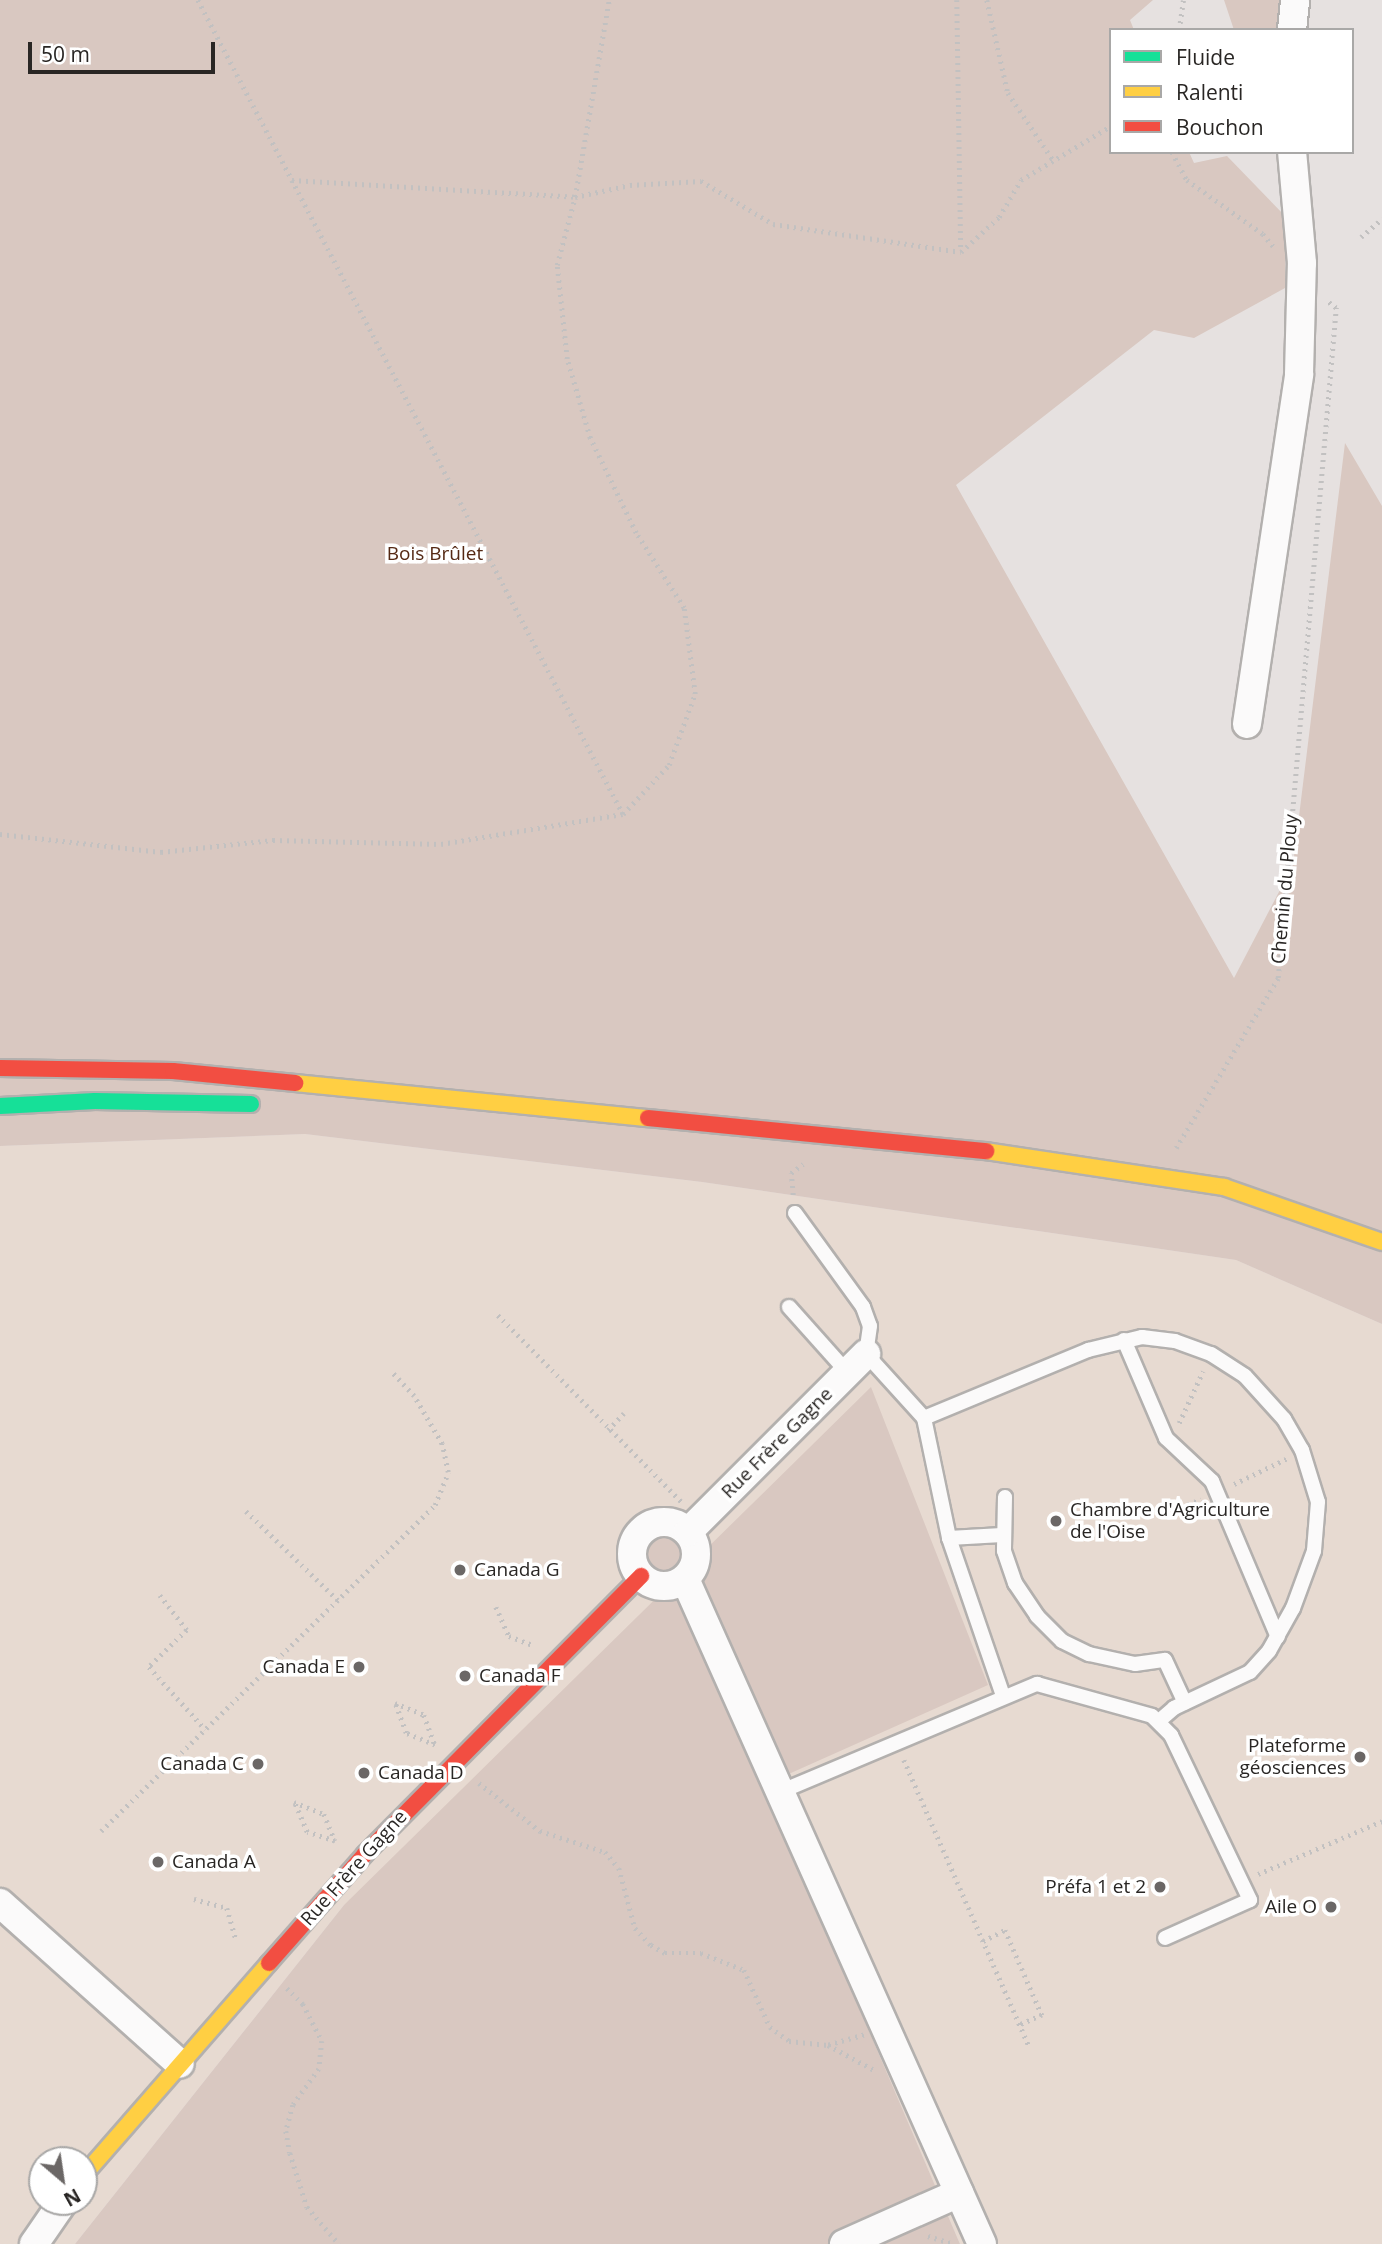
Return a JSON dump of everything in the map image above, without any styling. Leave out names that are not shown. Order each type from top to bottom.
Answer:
[{"type":"main road","points":[[0,1068],[97,1067],[227,1078],[1026,1155],[1182,1178],[1280,1203],[1382,1242]]},
{"type":"main road","points":[[0,1081],[227,1078]]},
{"type":"main road","points":[[0,1106],[149,1101],[266,1105]]},
{"type":"main road","name":"Rue Frère Gagne","points":[[98,2159],[381,1837],[641,1576]]},
{"type":"street","points":[[1292,28],[1295,0]]},
{"type":"street","points":[[1247,724],[1294,420],[1303,284],[1292,154]]},
{"type":"street","name":"Rue Frère Gagne","points":[[688,1532],[857,1364]]},
{"type":"street","points":[[666,1522],[688,1532],[697,1558],[685,1579],[660,1587],[641,1576],[632,1550],[643,1530],[666,1522]]},
{"type":"street","points":[[685,1579],[782,1791],[982,2244]]},
{"type":"street","points":[[0,1903],[180,2064]]},
{"type":"street","points":[[844,2244],[960,2193]]},
{"type":"street","points":[[34,2244],[53,2216]]},
{"type":"lane","points":[[794,1213],[863,1307],[870,1326],[857,1364]]},
{"type":"lane","points":[[789,1307],[924,1418],[950,1538],[967,1601],[1003,1696]]},
{"type":"lane","points":[[924,1418],[1062,1359],[1124,1340],[1157,1338],[1211,1354],[1259,1389],[1302,1450],[1318,1502],[1317,1534],[1293,1608],[1260,1663],[1239,1680],[1185,1703],[1160,1720]]},
{"type":"lane","points":[[1124,1340],[1170,1443],[1196,1462],[1217,1492],[1278,1637]]},
{"type":"lane","points":[[1005,1497],[1002,1535],[1015,1583],[1049,1630],[1074,1648],[1105,1660],[1135,1664],[1165,1660],[1185,1703]]},
{"type":"lane","points":[[950,1538],[1002,1535]]},
{"type":"lane","points":[[782,1791],[1003,1696],[1049,1684],[1160,1720],[1171,1735],[1250,1899],[1165,1938]]},
{"type":"path","points":[[198,0],[623,814]]},
{"type":"path","points":[[0,835],[161,852],[273,839],[441,844],[623,814],[669,765],[695,694],[684,608],[636,533],[590,438],[567,359],[557,265],[575,197],[609,0]]},
{"type":"path","points":[[957,0],[961,252]]},
{"type":"path","points":[[987,0],[1009,93],[1053,160]]},
{"type":"path","points":[[1179,28],[1183,0]]},
{"type":"path","points":[[961,252],[999,217],[1021,180],[1109,127]]},
{"type":"path","points":[[1173,154],[1187,180],[1263,234],[1303,284]]},
{"type":"path","points":[[292,180],[575,197],[630,185],[701,181],[772,224],[961,252]]},
{"type":"path","points":[[1361,237],[1382,219]]},
{"type":"path","name":"Chemin du Plouy","points":[[1171,1155],[1278,978],[1335,308],[1303,284]]},
{"type":"path","points":[[794,1213],[791,1173],[841,1136]]},
{"type":"path","points":[[498,1315],[682,1503]]},
{"type":"path","points":[[1170,1443],[1211,1354]]},
{"type":"path","points":[[101,1832],[435,1505],[448,1472],[435,1432],[414,1396],[391,1371]]},
{"type":"path","points":[[608,1430],[624,1413]]},
{"type":"path","points":[[1171,1501],[1175,1510],[1302,1450]]},
{"type":"path","points":[[246,1511],[338,1600]]},
{"type":"path","points":[[160,1594],[187,1630],[149,1667],[205,1730]]},
{"type":"path","points":[[496,1607],[509,1636],[538,1651]]},
{"type":"path","points":[[395,1703],[424,1715],[435,1745],[406,1732],[395,1703]]},
{"type":"path","points":[[895,1742],[1030,2048]]},
{"type":"path","points":[[476,1780],[540,1831],[605,1852],[619,1868],[635,1928],[651,1945],[665,1953],[701,1953],[744,1970],[770,2026],[789,2041],[828,2045],[887,2029]]},
{"type":"path","points":[[294,1802],[324,1814],[335,1840],[307,1832],[294,1802]]},
{"type":"path","points":[[1241,1881],[1382,1821]]},
{"type":"path","points":[[194,1899],[227,1908],[236,1940]]},
{"type":"path","points":[[983,1941],[1005,1930],[1042,2015],[1020,2025]]},
{"type":"path","points":[[279,1980],[303,2004],[322,2041],[319,2069],[293,2105],[286,2131],[307,2207],[339,2244]]},
{"type":"path","points":[[828,2045],[915,2093]]},
{"type":"shaded area","points":[[305,1134],[702,1182],[1236,1260],[1382,1324],[1382,2244],[960,2244],[764,1785],[344,1905],[98,2215],[98,2146],[28,2146],[28,2216],[97,2216],[75,2244],[0,2244],[0,1146]]},
{"type":"green space","name":"Bois Brûlet","points":[[0,0],[1153,0],[1130,20],[1133,28],[1109,28],[1109,154],[1190,154],[1194,163],[1227,156],[1286,217],[1285,288],[1194,338],[1154,330],[956,485],[1234,978],[1293,865],[1345,443],[1382,506],[1382,1324],[1236,1260],[702,1182],[305,1134],[0,1146]]},
{"type":"green space","points":[[1224,0],[1290,0],[1284,28],[1233,28]]},
{"type":"green space","points":[[871,1387],[988,1685],[764,1785],[960,2244],[75,2244],[344,1905]]},
{"type":"green space","points":[[664,1536],[676,1542],[682,1554],[676,1566],[664,1572],[652,1566],[646,1554],[652,1542]]},
{"type":"traffic: fast","points":[[0,1106],[95,1101],[251,1104]]},
{"type":"traffic: slow","points":[[295,1083],[648,1118]]},
{"type":"traffic: slow","points":[[986,1151],[1224,1187],[1382,1242]]},
{"type":"traffic: slow","points":[[98,2159],[269,1963]]},
{"type":"traffic: jam","points":[[0,1068],[173,1071],[295,1083]]},
{"type":"traffic: jam","points":[[648,1118],[986,1151]]},
{"type":"traffic: jam","points":[[269,1963],[365,1854],[641,1576]]},
{"type":"place","name":"Chambre d'Agriculture de l'Oise","points":[[1056,1521]]},
{"type":"place","name":"Canada G","points":[[460,1570]]},
{"type":"place","name":"Canada E","points":[[359,1667]]},
{"type":"place","name":"Canada F","points":[[465,1676]]},
{"type":"place","name":"Plateforme géosciences","points":[[1360,1757]]},
{"type":"place","name":"Canada C","points":[[258,1764]]},
{"type":"place","name":"Canada D","points":[[364,1773]]},
{"type":"place","name":"Canada A","points":[[158,1862]]},
{"type":"place","name":"Préfa 1 et 2","points":[[1160,1887]]},
{"type":"place","name":"Aile O","points":[[1331,1907]]}]
